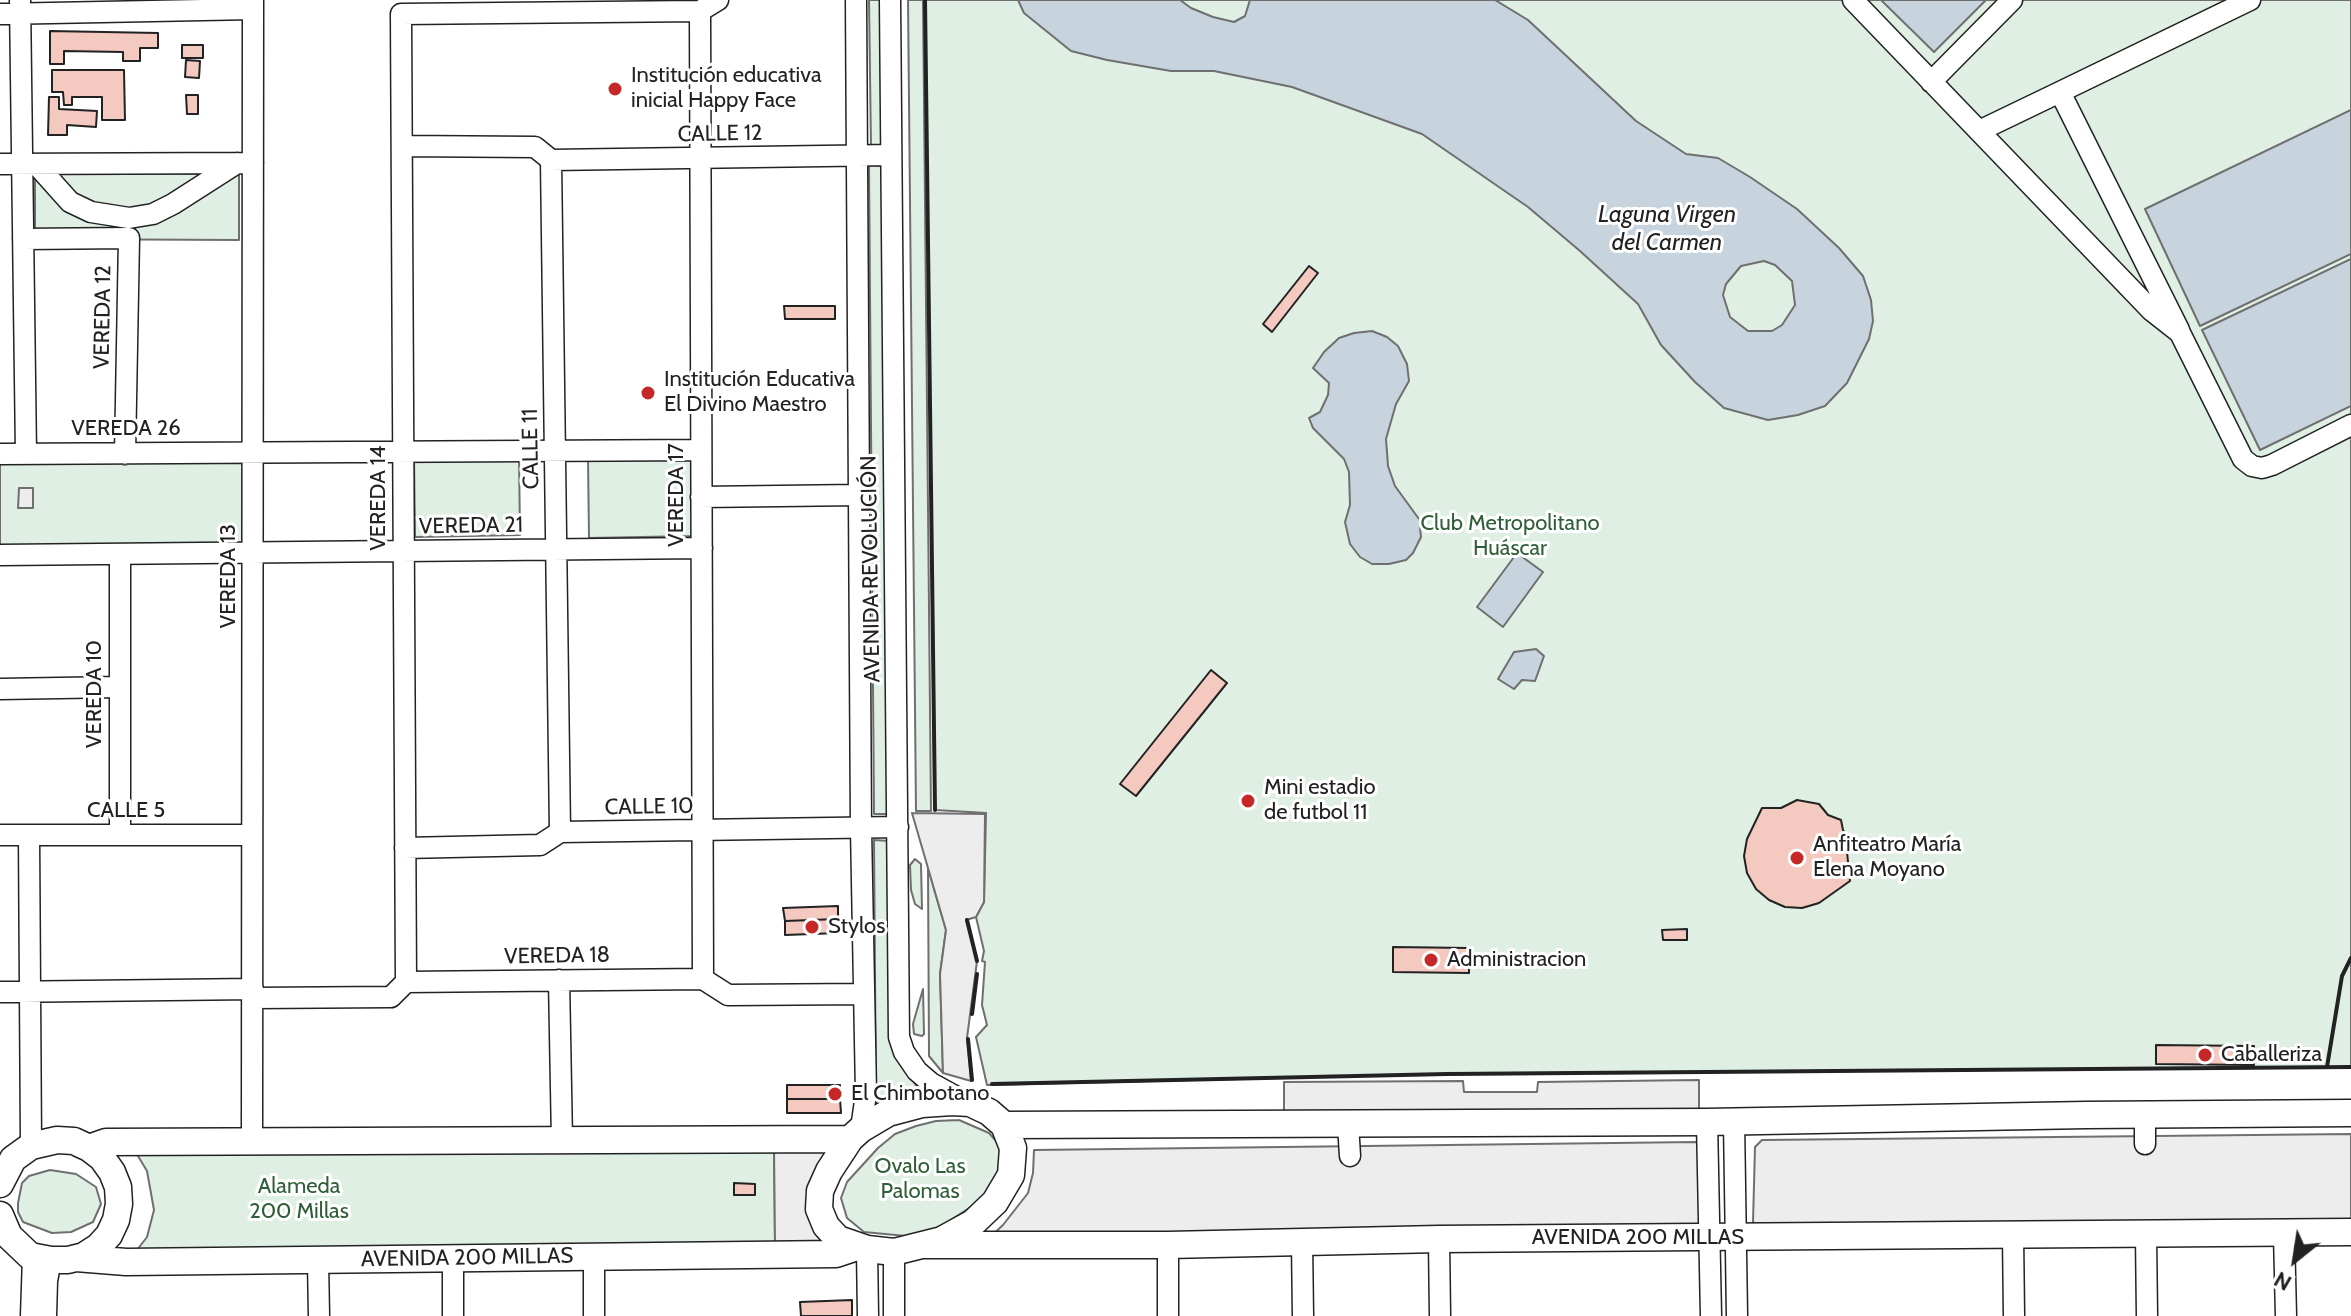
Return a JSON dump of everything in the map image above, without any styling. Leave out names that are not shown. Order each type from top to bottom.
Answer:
[{"type":"main road","points":[[970,1103],[989,1112],[1004,1125],[1013,1148],[1011,1175],[1005,1189],[973,1223],[942,1240],[924,1245],[873,1249],[838,1239],[826,1226],[819,1209],[820,1191],[829,1171],[856,1134],[888,1113],[922,1104],[970,1103]]},
{"type":"main road","points":[[1004,1125],[1707,1122],[2351,1113]]},
{"type":"main road","points":[[89,1148],[106,1142],[562,1141],[856,1134]]},
{"type":"main road","points":[[0,1184],[19,1146],[57,1140],[74,1141],[102,1158],[118,1187],[119,1204],[109,1235],[98,1247],[48,1258],[9,1236],[0,1215]]},
{"type":"main road","name":"AVENIDA 200 MILLAS","points":[[924,1245],[2351,1232]]},
{"type":"main road","name":"AVENIDA 200 MILLAS","points":[[0,1262],[48,1258],[126,1262],[836,1254],[873,1249]]},
{"type":"street","points":[[396,7],[552,6],[700,11],[718,0]]},
{"type":"street","name":"AVENIDA REVOLUCIÓN","points":[[856,0],[861,828],[866,1094],[856,1134]]},
{"type":"street","name":"AVENIDA REVOLUCIÓN","points":[[890,0],[899,1037],[904,1052],[917,1071],[931,1083],[970,1103]]},
{"type":"street","points":[[1853,0],[2152,311],[2180,333]]},
{"type":"street","points":[[1931,82],[2012,0]]},
{"type":"street","points":[[1979,131],[2250,0]]},
{"type":"street","points":[[26,454],[23,239],[29,164],[13,9],[253,5]]},
{"type":"street","name":"VEREDA 13","points":[[252,1142],[253,453],[245,163],[253,5]]},
{"type":"street","name":"VEREDA 14","points":[[396,7],[402,146],[406,982]]},
{"type":"street","name":"VEREDA 17","points":[[700,11],[703,979]]},
{"type":"street","points":[[2060,92],[2243,459],[2252,466],[2262,468],[2272,465],[2351,425]]},
{"type":"street","points":[[402,146],[535,147],[551,160]]},
{"type":"street","name":"CALLE 12","points":[[551,160],[891,155]]},
{"type":"street","name":"CALLE 11","points":[[551,160],[560,832]]},
{"type":"street","points":[[29,164],[70,202],[129,228],[245,163]]},
{"type":"street","points":[[0,164],[245,163]]},
{"type":"street","name":"VEREDA 12","points":[[23,239],[129,228],[125,454]]},
{"type":"street","name":"VEREDA 26","points":[[0,454],[701,450]]},
{"type":"street","points":[[701,497],[858,495]]},
{"type":"street","name":"VEREDA 21","points":[[0,555],[702,548]]},
{"type":"street","name":"VEREDA 10","points":[[120,554],[120,835]]},
{"type":"street","points":[[0,689],[119,687]]},
{"type":"street","name":"CALLE 10","points":[[405,848],[540,845],[560,832],[898,827]]},
{"type":"street","name":"CALLE 5","points":[[0,835],[252,835]]},
{"type":"street","points":[[19,1146],[30,991],[29,835]]},
{"type":"street","name":"VEREDA 18","points":[[0,992],[391,997],[406,982],[703,979],[728,995],[864,994]]},
{"type":"street","points":[[559,980],[562,1141]]},
{"type":"street","points":[[2145,1114],[2145,1144]]},
{"type":"street","points":[[1734,1121],[1737,1316]]},
{"type":"street","points":[[1707,1122],[1711,1316]]},
{"type":"street","points":[[1348,1124],[1350,1156]]},
{"type":"street","points":[[2284,1234],[2286,1316]]},
{"type":"street","points":[[2013,1235],[2014,1316]]},
{"type":"street","points":[[2146,1235],[2147,1316]]},
{"type":"street","points":[[1439,1239],[1440,1316]]},
{"type":"street","points":[[1302,1242],[1303,1316]]},
{"type":"street","points":[[1168,1245],[1168,1316]]},
{"type":"street","points":[[868,1316],[873,1249]]},
{"type":"street","points":[[873,1249],[894,1316]]},
{"type":"street","points":[[594,1256],[594,1316]]},
{"type":"street","points":[[31,1316],[48,1258]]},
{"type":"street","points":[[46,1316],[48,1258]]},
{"type":"street","points":[[453,1259],[453,1316]]},
{"type":"street","points":[[318,1261],[319,1316]]},
{"type":"green space","points":[[869,0],[884,0],[886,147],[871,147]]},
{"type":"green space","points":[[908,0],[923,0],[931,811],[916,811]]},
{"type":"green space","name":"Club Metropolitano Huáscar","points":[[925,0],[2351,0],[2351,1067],[1447,1074],[987,1085],[976,1037],[987,1025],[982,1005],[984,951],[976,917],[984,902],[986,813],[935,810]]},
{"type":"green space","points":[[869,165],[884,166],[890,814],[874,814]]},
{"type":"green space","points":[[35,173],[239,174],[239,240],[35,239]]},
{"type":"green space","points":[[519,456],[520,535],[415,537],[414,457]]},
{"type":"green space","points":[[692,457],[694,536],[589,538],[588,458]]},
{"type":"green space","points":[[247,459],[248,543],[0,546],[0,462]]},
{"type":"green space","points":[[874,840],[890,841],[905,1068],[921,1093],[876,1107]]},
{"type":"green space","points":[[915,859],[921,864],[922,909],[915,904],[911,890],[910,865]]},
{"type":"green space","points":[[928,868],[946,930],[940,974],[943,1073],[929,1056]]},
{"type":"green space","points":[[923,989],[922,1036],[914,1034],[913,1024]]},
{"type":"green space","name":"Ovalo Las Palomas","points":[[959,1120],[989,1133],[997,1142],[1001,1154],[997,1176],[988,1193],[977,1203],[926,1233],[906,1236],[864,1232],[847,1218],[841,1198],[847,1182],[878,1148],[895,1134],[916,1126]]},
{"type":"green space","name":"Alameda 200 Millas","points":[[774,1146],[775,1244],[137,1250],[147,1237],[154,1210],[147,1171],[135,1151]]},
{"type":"green space","points":[[50,1170],[76,1174],[96,1187],[101,1204],[93,1222],[71,1232],[52,1233],[23,1222],[18,1212],[22,1183],[29,1176]]},
{"type":"shaded area","points":[[19,488],[33,488],[33,508],[18,508]]},
{"type":"shaded area","points":[[912,813],[985,814],[984,902],[976,917],[966,920],[977,961],[967,1038],[971,1081],[943,1073],[940,974],[946,930]]},
{"type":"shaded area","points":[[1699,1080],[1699,1114],[1284,1117],[1284,1082],[1463,1081],[1464,1092],[1537,1092],[1538,1082]]},
{"type":"shaded area","points":[[2351,1134],[2351,1221],[1765,1229],[1753,1222],[1755,1147],[1762,1140]]},
{"type":"shaded area","points":[[1696,1142],[1703,1148],[1704,1220],[1697,1228],[989,1238],[1028,1193],[1034,1150]]},
{"type":"shaded area","points":[[774,1146],[832,1147],[815,1180],[836,1244],[775,1244]]},
{"type":"water","name":"Laguna Virgen del Carmen","points":[[1018,0],[1180,0],[1213,17],[1234,22],[1245,16],[1250,0],[1495,0],[1528,20],[1636,121],[1686,154],[1718,158],[1797,209],[1839,248],[1863,276],[1871,300],[1873,321],[1869,339],[1847,383],[1825,406],[1768,420],[1724,408],[1661,345],[1638,304],[1580,251],[1528,207],[1422,134],[1292,87],[1214,71],[1171,71],[1071,51],[1024,13]],"holes":[[[1764,261],[1775,265],[1792,281],[1795,305],[1782,325],[1772,331],[1748,331],[1730,317],[1723,295],[1726,284],[1741,266]]]},
{"type":"water","points":[[1881,0],[1986,0],[1934,52]]},
{"type":"water","points":[[2351,110],[2351,254],[2200,326],[2145,209]]},
{"type":"water","points":[[2351,259],[2351,406],[2260,450],[2202,330]]},
{"type":"water","points":[[1372,331],[1398,346],[1407,364],[1409,381],[1396,404],[1386,439],[1388,466],[1395,486],[1419,519],[1421,537],[1406,560],[1389,564],[1372,564],[1360,557],[1350,544],[1345,522],[1350,505],[1349,472],[1344,459],[1313,428],[1309,418],[1320,412],[1328,395],[1329,383],[1313,368],[1324,352],[1339,338]]},
{"type":"water","points":[[1517,553],[1543,572],[1503,627],[1477,607]]},
{"type":"water","points":[[1536,649],[1544,656],[1535,681],[1522,680],[1514,689],[1498,679],[1514,652]]},
{"type":"building","points":[[50,31],[158,33],[158,48],[140,48],[140,61],[123,61],[123,52],[64,51],[64,64],[50,64]]},
{"type":"building","points":[[182,45],[203,45],[203,58],[182,58]]},
{"type":"building","points":[[186,60],[200,61],[199,78],[185,77]]},
{"type":"building","points":[[52,70],[124,70],[125,120],[102,120],[102,97],[72,97],[72,105],[64,105],[63,92],[52,92]]},
{"type":"building","points":[[186,95],[198,95],[198,114],[187,114]]},
{"type":"building","points":[[49,97],[59,97],[59,109],[97,111],[96,127],[67,125],[67,135],[48,135]]},
{"type":"building","points":[[1309,266],[1318,273],[1272,332],[1263,324]]},
{"type":"building","points":[[784,306],[835,306],[835,319],[785,319]]},
{"type":"building","points":[[1211,670],[1227,683],[1136,796],[1120,784]]},
{"type":"building","points":[[1797,800],[1819,804],[1828,815],[1841,820],[1850,842],[1847,852],[1850,881],[1819,903],[1802,908],[1785,907],[1769,900],[1756,889],[1747,873],[1744,856],[1747,839],[1762,808],[1781,808]]},
{"type":"building","points":[[838,906],[838,919],[785,921],[783,908]]},
{"type":"building","name":"Stylos","points":[[838,919],[839,933],[785,935],[785,921]]},
{"type":"building","points":[[1687,929],[1687,940],[1663,940],[1662,930]]},
{"type":"building","name":"Administracion","points":[[1393,947],[1469,948],[1469,973],[1393,972]]},
{"type":"building","name":"Caballeriza","points":[[2156,1045],[2254,1046],[2254,1065],[2156,1064]]},
{"type":"building","points":[[787,1085],[840,1085],[840,1099],[787,1099]]},
{"type":"building","points":[[787,1099],[840,1099],[841,1113],[787,1113]]},
{"type":"building","points":[[734,1183],[755,1184],[755,1195],[734,1195]]},
{"type":"building","points":[[852,1300],[852,1316],[801,1316],[800,1302]]},
{"type":"wall","points":[[925,0],[935,810]]},
{"type":"wall","points":[[967,920],[977,961]]},
{"type":"wall","points":[[2327,1067],[2342,976],[2351,958]]},
{"type":"wall","points":[[972,1014],[977,974]]},
{"type":"wall","points":[[968,1039],[972,1080]]},
{"type":"wall","points":[[992,1084],[1447,1074],[2351,1067]]},
{"type":"place","name":"Institución educativa inicial Happy Face","points":[[615,89]]},
{"type":"place","name":"Institución Educativa El Divino Maestro","points":[[648,393]]},
{"type":"place","name":"Mini estadio de futbol 11","points":[[1248,801]]},
{"type":"place","name":"Anfiteatro María Elena Moyano","points":[[1797,858]]},
{"type":"place","name":"Stylos","points":[[812,927]]},
{"type":"place","name":"Administracion","points":[[1431,960]]},
{"type":"place","name":"Caballeriza","points":[[2205,1055]]},
{"type":"place","name":"El Chimbotano","points":[[835,1094]]}]
